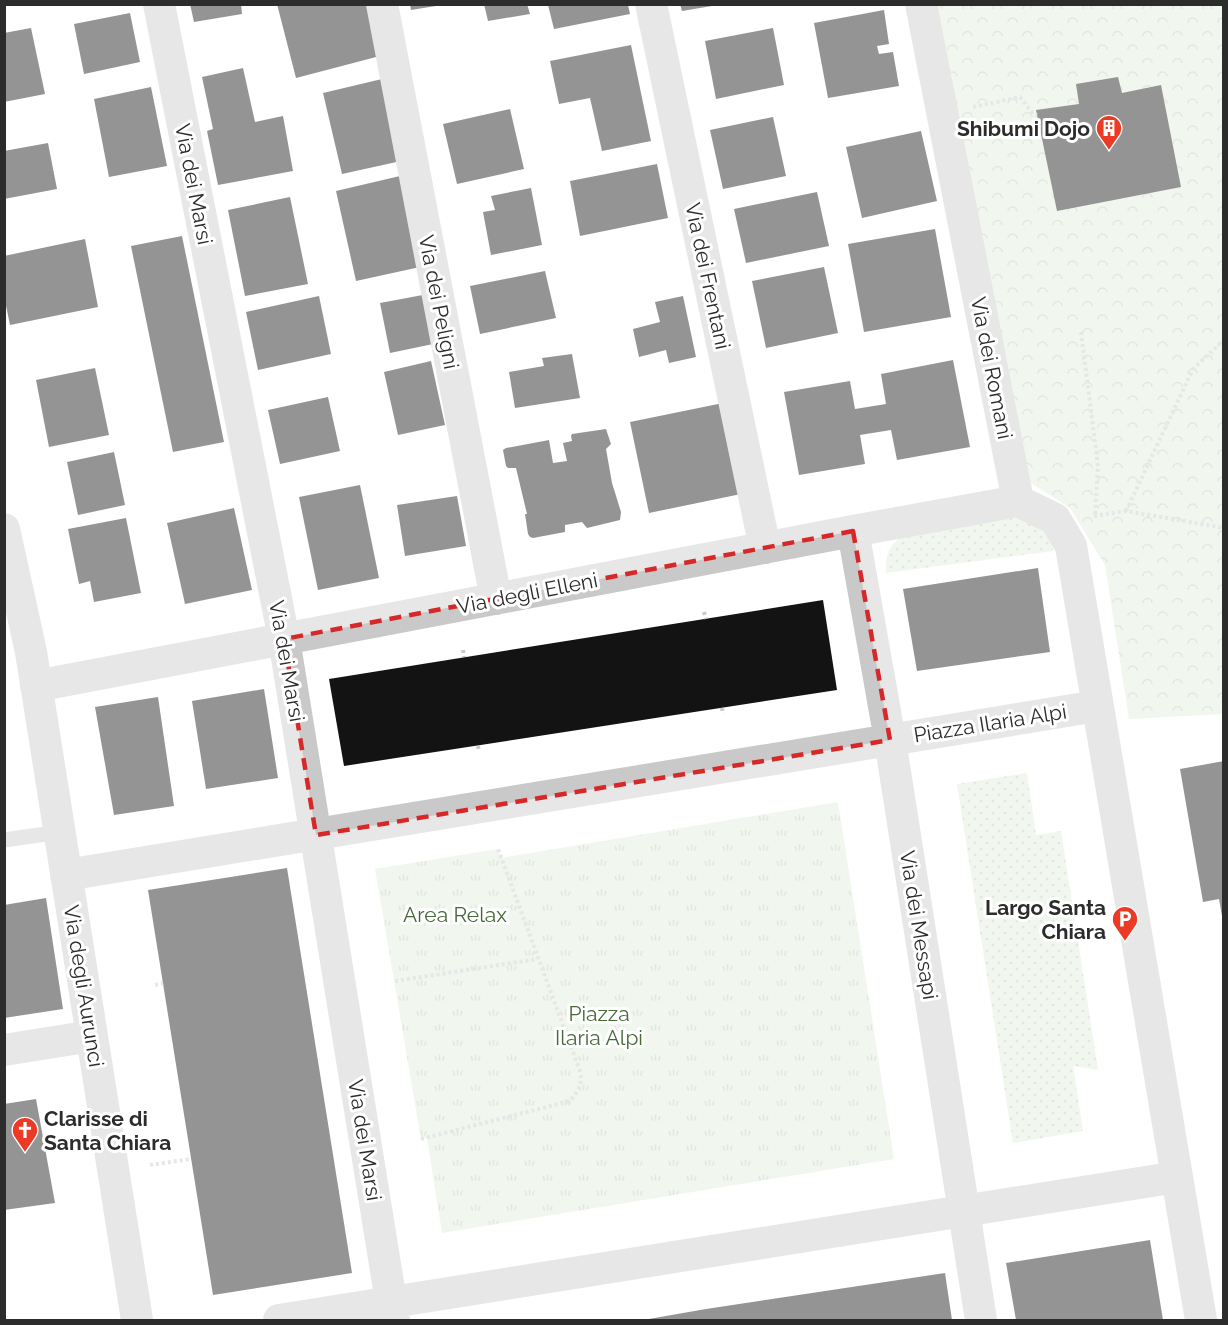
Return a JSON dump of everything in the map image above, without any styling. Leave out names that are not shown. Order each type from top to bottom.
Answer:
[{"type":"street","name":"Via dei Marsi","points":[[159,4],[284,639],[392,1312]]},
{"type":"street","name":"Via dei Peligni","points":[[382,4],[496,599]]},
{"type":"street","name":"Via dei Frentani","points":[[651,4],[765,548]]},
{"type":"street","name":"Via dei Romani","points":[[921,4],[1018,501]]},
{"type":"street","name":"Via degli Elleni","points":[[36,686],[1018,501]]},
{"type":"street","points":[[1018,501],[1054,519],[1071,546],[1201,1320]]},
{"type":"street","name":"Via degli Aurunci","points":[[4,529],[31,652],[137,1320]]},
{"type":"street","name":"Via dei Messapi","points":[[853,531],[890,740],[981,1320]]},
{"type":"street","points":[[4,636],[31,652]]},
{"type":"street","name":"Piazza Ilaria Alpi","points":[[66,875],[1097,706]]},
{"type":"street","points":[[4,1050],[92,1036]]},
{"type":"street","points":[[279,1320],[392,1312],[964,1211],[1177,1177]]},
{"type":"lane","points":[[4,840],[60,832]]},
{"type":"path","points":[[944,122],[957,120],[958,110],[1020,96],[1033,114],[1037,115]]},
{"type":"path","points":[[1081,332],[1098,466],[1095,516]]},
{"type":"path","points":[[1126,511],[1192,369],[1224,340]]},
{"type":"path","points":[[1054,519],[1126,511],[1224,528]]},
{"type":"path","points":[[704,612],[706,618]]},
{"type":"path","points":[[463,650],[464,657]]},
{"type":"path","points":[[722,708],[723,714]]},
{"type":"path","points":[[478,746],[479,751]]},
{"type":"path","points":[[421,1139],[570,1101],[579,1090],[582,1079],[498,849]]},
{"type":"path","points":[[395,981],[538,958]]},
{"type":"path","points":[[155,985],[163,983]]},
{"type":"path","points":[[150,1165],[191,1159]]},
{"type":"highlighted area","points":[[853,531],[890,740],[316,835],[284,639]]},
{"type":"green space","points":[[929,5],[1223,5],[1223,714],[1129,719],[1105,565],[1070,508],[1023,478]]},
{"type":"green space","points":[[1023,511],[1043,527],[1053,551],[886,573],[888,552],[902,536]]},
{"type":"green space","points":[[1027,773],[1036,835],[1061,831],[1098,1070],[1073,1066],[1083,1131],[1013,1143],[957,784]]},
{"type":"green space","name":"Piazza Ilaria Alpi","points":[[838,802],[894,1159],[442,1233],[427,1138],[421,1139],[375,869],[498,849],[501,858]]},
{"type":"building","points":[[190,4],[241,4],[242,14],[194,22]]},
{"type":"building","points":[[277,4],[367,4],[380,56],[296,78]]},
{"type":"building","points":[[410,4],[435,4],[436,6],[411,10]]},
{"type":"building","points":[[484,4],[527,4],[530,14],[488,21]]},
{"type":"building","points":[[680,4],[711,4],[712,6],[682,11]]},
{"type":"building","points":[[548,5],[628,5],[630,14],[554,29]]},
{"type":"building","points":[[884,10],[889,44],[877,46],[879,54],[893,52],[899,86],[828,98],[814,23]]},
{"type":"building","points":[[130,13],[140,62],[84,74],[74,24]]},
{"type":"building","points":[[31,28],[45,94],[4,102],[4,33]]},
{"type":"building","points":[[773,28],[784,85],[716,99],[705,41]]},
{"type":"building","points":[[631,45],[651,141],[602,151],[590,98],[559,104],[550,61]]},
{"type":"building","points":[[243,68],[255,122],[283,116],[293,171],[218,185],[207,131],[213,129],[202,77]]},
{"type":"building","name":"Shibumi Dojo","points":[[1118,77],[1122,93],[1161,85],[1181,187],[1057,211],[1036,110],[1079,104],[1076,84]]},
{"type":"building","points":[[382,79],[401,161],[342,174],[323,93]]},
{"type":"building","points":[[151,87],[167,166],[109,177],[94,99]]},
{"type":"building","points":[[510,109],[524,169],[457,184],[443,124]]},
{"type":"building","points":[[773,117],[786,176],[723,189],[710,130]]},
{"type":"building","points":[[921,131],[937,201],[862,218],[846,147]]},
{"type":"building","points":[[48,143],[57,189],[4,199],[4,151]]},
{"type":"building","points":[[657,164],[668,218],[580,236],[570,181]]},
{"type":"building","points":[[400,176],[420,267],[356,281],[336,191]]},
{"type":"building","points":[[531,188],[542,245],[491,255],[483,212],[495,210],[491,196]]},
{"type":"building","points":[[817,192],[829,246],[746,263],[734,209]]},
{"type":"building","points":[[290,197],[308,284],[245,296],[228,210]]},
{"type":"building","points":[[935,229],[951,317],[864,332],[848,244]]},
{"type":"building","points":[[182,236],[224,442],[173,452],[131,246]]},
{"type":"building","points":[[85,239],[98,307],[10,325],[4,296],[4,256]]},
{"type":"building","points":[[824,267],[838,333],[766,348],[752,281]]},
{"type":"building","points":[[545,271],[556,318],[480,334],[470,286]]},
{"type":"building","points":[[428,294],[438,343],[390,353],[380,303]]},
{"type":"building","points":[[319,296],[331,354],[258,370],[246,312]]},
{"type":"building","points":[[683,296],[696,357],[669,363],[666,350],[639,357],[633,329],[660,322],[655,302]]},
{"type":"building","points":[[572,354],[580,398],[515,408],[509,372],[544,366],[542,358]]},
{"type":"building","points":[[953,360],[970,447],[897,460],[891,430],[860,435],[865,464],[799,475],[784,392],[850,381],[855,409],[886,404],[881,374]]},
{"type":"building","points":[[431,361],[445,425],[398,435],[384,372]]},
{"type":"building","points":[[95,368],[109,435],[49,447],[36,380]]},
{"type":"building","points":[[328,397],[340,451],[280,464],[268,410]]},
{"type":"building","points":[[723,403],[741,494],[649,513],[630,422]]},
{"type":"building","points":[[606,429],[611,444],[606,449],[612,483],[621,512],[620,520],[587,528],[582,522],[565,525],[565,532],[530,537],[516,468],[506,466],[503,450],[549,440],[553,463],[567,461],[563,443],[572,441],[572,434]]},
{"type":"building","points":[[114,452],[125,505],[78,515],[67,462]]},
{"type":"building","points":[[360,485],[379,578],[318,590],[299,497]]},
{"type":"building","points":[[457,496],[466,546],[405,556],[397,505]]},
{"type":"building","points":[[234,508],[252,590],[185,604],[167,523]]},
{"type":"building","points":[[126,518],[141,593],[94,602],[90,581],[79,584],[68,529]]},
{"type":"building","points":[[1038,568],[1050,652],[917,671],[903,589]]},
{"type":"building","points":[[823,600],[837,690],[344,766],[329,679]]},
{"type":"building","points":[[264,689],[278,778],[206,789],[192,701]]},
{"type":"building","points":[[158,697],[174,806],[114,815],[95,707]]},
{"type":"building","points":[[1224,761],[1224,916],[1222,916],[1219,899],[1203,902],[1180,769]]},
{"type":"building","points":[[287,868],[352,1273],[213,1295],[148,890]]},
{"type":"building","points":[[46,898],[63,1009],[4,1018],[4,905]]},
{"type":"building","name":"Clarisse di Santa Chiara","points":[[36,1099],[55,1203],[4,1210],[4,1104]]},
{"type":"building","points":[[1150,1240],[1163,1320],[1016,1320],[1006,1263]]},
{"type":"building","points":[[945,1273],[952,1320],[643,1320],[706,1309]]},
{"type":"place","name":"Shibumi Dojo","points":[[1109,151]]},
{"type":"place","name":"Largo Santa Chiara","points":[[1125,942]]},
{"type":"place","name":"Clarisse di Santa Chiara","points":[[25,1153]]},
{"type":"park label","name":"Area Relax","points":[[455,914]]}]
